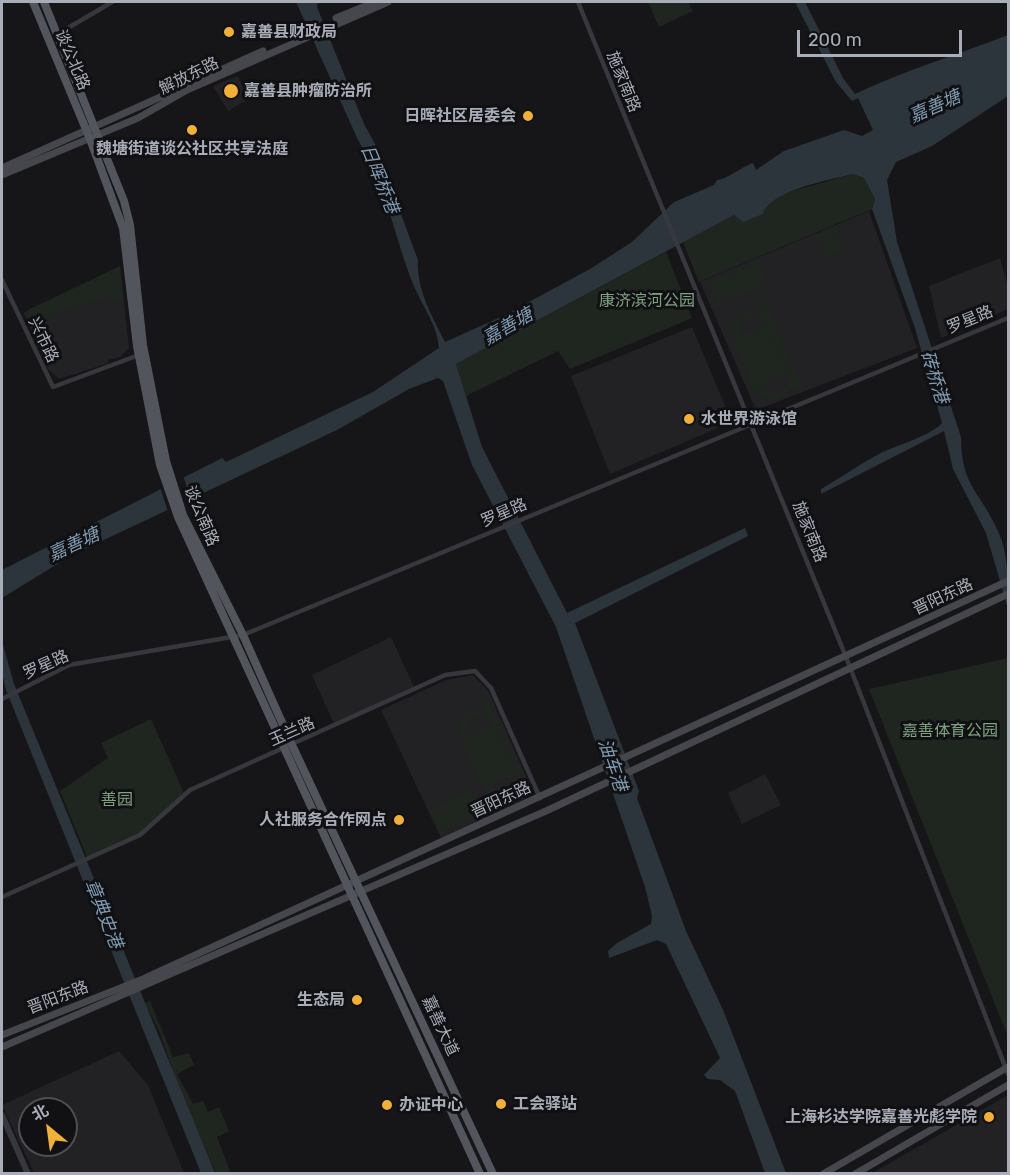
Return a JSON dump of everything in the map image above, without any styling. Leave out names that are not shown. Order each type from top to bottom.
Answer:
[{"type":"main road","name":"谈公北路","points":[[33,2],[87,129]]},
{"type":"main road","name":"谈公北路","points":[[44,2],[95,126]]},
{"type":"main road","name":"解放东路","points":[[2,175],[138,117],[187,90],[375,2]]},
{"type":"main road","name":"解放东路","points":[[337,20],[388,2]]},
{"type":"main road","name":"解放东路","points":[[2,168],[297,39]]},
{"type":"main road","name":"谈公南路","points":[[95,126],[124,201],[130,225],[142,355]]},
{"type":"main road","name":"谈公南路","points":[[87,129],[123,228],[142,355],[163,463],[181,516],[238,636],[352,895]]},
{"type":"main road","name":"晋阳东路","points":[[143,982],[540,798],[636,751],[1008,581]]},
{"type":"main road","name":"晋阳东路","points":[[2,1035],[119,992],[362,891],[596,787],[1008,594]]},
{"type":"main road","name":"谈公南路","points":[[288,747],[362,891]]},
{"type":"main road","name":"嘉善大道","points":[[362,891],[494,1173]]},
{"type":"main road","name":"嘉善大道","points":[[352,895],[480,1173]]},
{"type":"main road","name":"晋阳东路","points":[[2,1047],[119,992]]},
{"type":"main road","points":[[823,1173],[1008,1070]]},
{"type":"main road","points":[[855,1173],[1008,1085]]},
{"type":"street","points":[[58,34],[112,2]]},
{"type":"street","name":"施家南路","points":[[578,2],[678,252],[752,422],[1008,1070]]},
{"type":"street","name":"兴市路","points":[[2,280],[53,387],[142,355]]},
{"type":"street","name":"罗星路","points":[[4,698],[69,665],[238,636],[1008,318]]},
{"type":"street","name":"玉兰路","points":[[2,897],[140,836],[190,790],[445,675],[475,671],[491,688],[540,798]]},
{"type":"street","points":[[2,1115],[28,1173]]},
{"type":"shaded area","name":"嘉善县肿瘤防治所","points":[[238,76],[248,99],[228,111],[213,86]]},
{"type":"shaded area","points":[[869,211],[917,348],[756,410],[700,282]]},
{"type":"shaded area","points":[[1000,258],[1008,287],[1008,309],[941,338],[929,286]]},
{"type":"shaded area","points":[[120,266],[129,348],[120,357],[108,360],[109,363],[59,379],[48,369],[24,313]]},
{"type":"shaded area","points":[[692,327],[732,422],[610,474],[571,376]]},
{"type":"shaded area","points":[[391,637],[414,687],[334,724],[312,675]]},
{"type":"shaded area","points":[[473,675],[488,690],[534,794],[441,838],[381,710],[446,680]]},
{"type":"shaded area","points":[[765,774],[781,805],[742,824],[728,793]]},
{"type":"shaded area","points":[[119,1051],[148,1085],[184,1173],[34,1173],[26,1157],[78,1157],[78,1097],[19,1097]]},
{"type":"shaded area","name":"上海杉达学院嘉善光彪学院","points":[[1008,1095],[1008,1173],[872,1173],[932,1139]]},
{"type":"shaded area","points":[[18,1098],[18,1139],[2,1105]]},
{"type":"green space","points":[[648,2],[688,2],[693,11],[659,27]]},
{"type":"green space","name":"康济滨河公园","points":[[853,174],[864,178],[875,199],[872,209],[699,282],[683,242],[734,215],[765,206],[778,195]]},
{"type":"green space","points":[[835,227],[845,251],[827,258],[818,235]]},
{"type":"green space","name":"康济滨河公园","points":[[666,252],[692,318],[570,369],[558,351],[466,396],[456,364]]},
{"type":"green space","points":[[758,262],[767,284],[718,305],[708,283]]},
{"type":"green space","points":[[120,266],[123,299],[113,302],[112,296],[53,314],[54,317],[31,328],[24,313]]},
{"type":"green space","points":[[764,297],[802,386],[796,389],[794,386],[791,391],[776,399],[760,396],[753,388],[738,353],[733,334],[735,318],[741,313],[749,310],[762,311],[758,300]],"holes":[[[751,318],[760,318],[768,324],[739,336],[741,325]],[[768,326],[789,375],[786,387],[775,393],[761,387],[788,376]]]},
{"type":"green space","name":"嘉善体育公园","points":[[1008,658],[1008,1037],[869,689]]},
{"type":"green space","points":[[488,698],[530,791],[525,794],[522,788],[514,799],[506,803],[499,803],[492,798],[480,782],[461,737],[461,720],[465,714],[473,710],[486,711],[482,701]],"holes":[[[480,716],[492,723],[512,766],[492,725],[466,737],[467,723]],[[516,774],[517,784],[510,793],[498,795],[489,787]]]},
{"type":"green space","name":"善园","points":[[151,719],[184,793],[139,834],[87,857],[60,791],[108,758],[101,743]]},
{"type":"green space","points":[[510,781],[512,791],[496,789]]},
{"type":"green space","points":[[469,790],[480,814],[440,833],[429,809]]},
{"type":"green space","points":[[150,1001],[173,1057],[189,1053],[194,1065],[177,1074],[193,1104],[203,1101],[208,1112],[219,1107],[229,1131],[217,1137],[231,1173],[216,1173],[180,1092],[160,1033],[145,1003]]},
{"type":"water","points":[[296,2],[318,2],[317,7],[364,124],[375,144],[418,260],[422,292],[445,342],[503,316],[590,269],[632,242],[674,202],[714,185],[717,180],[753,163],[756,170],[784,151],[844,130],[862,136],[873,130],[858,98],[852,101],[836,82],[795,2],[805,2],[843,78],[855,94],[912,70],[1008,35],[1008,96],[932,146],[896,162],[887,180],[897,242],[961,437],[964,467],[1002,540],[1007,569],[1008,609],[986,533],[953,469],[944,431],[821,494],[821,489],[867,461],[923,436],[942,423],[915,328],[872,209],[875,199],[864,178],[853,174],[788,192],[777,198],[763,214],[743,222],[734,215],[456,364],[482,447],[567,613],[745,528],[748,536],[575,623],[639,791],[637,798],[686,931],[724,1012],[786,1173],[765,1173],[735,1091],[720,1080],[708,1079],[704,1075],[720,1058],[666,944],[657,940],[609,958],[608,951],[617,943],[651,924],[652,916],[645,887],[556,627],[472,465],[443,381],[438,378],[409,389],[337,430],[72,555],[2,598],[2,570],[222,458],[226,462],[373,392],[439,348],[432,323],[406,266],[376,174],[358,140]]},
{"type":"water","name":"章典史港","points":[[2,641],[14,684],[215,1173],[201,1173],[6,690],[2,673]]},
{"type":"pier","points":[[183,475],[191,500],[168,512],[160,487]]},
{"type":"place","name":"嘉善县财政局","points":[[229,32]]},
{"type":"place","name":"嘉善县肿瘤防治所","points":[[231,91]]},
{"type":"place","name":"日晖社区居委会","points":[[528,116]]},
{"type":"place","name":"魏塘街道谈公社区共享法庭","points":[[192,130]]},
{"type":"place","name":"水世界游泳馆","points":[[689,419]]},
{"type":"place","name":"人社服务合作网点","points":[[399,820]]},
{"type":"place","name":"生态局","points":[[357,1000]]},
{"type":"place","name":"工会驿站","points":[[501,1104]]},
{"type":"place","name":"办证中心","points":[[387,1105]]},
{"type":"place","name":"上海杉达学院嘉善光彪学院","points":[[989,1117]]},
{"type":"water label","name":"嘉善塘","points":[[935,107]]},
{"type":"water label","name":"日晖桥港","points":[[379,179]]},
{"type":"water label","name":"嘉善塘","points":[[508,327]]},
{"type":"water label","name":"砖桥港","points":[[934,377]]},
{"type":"water label","name":"嘉善塘","points":[[74,545]]},
{"type":"water label","name":"油车港","points":[[612,765]]}]
